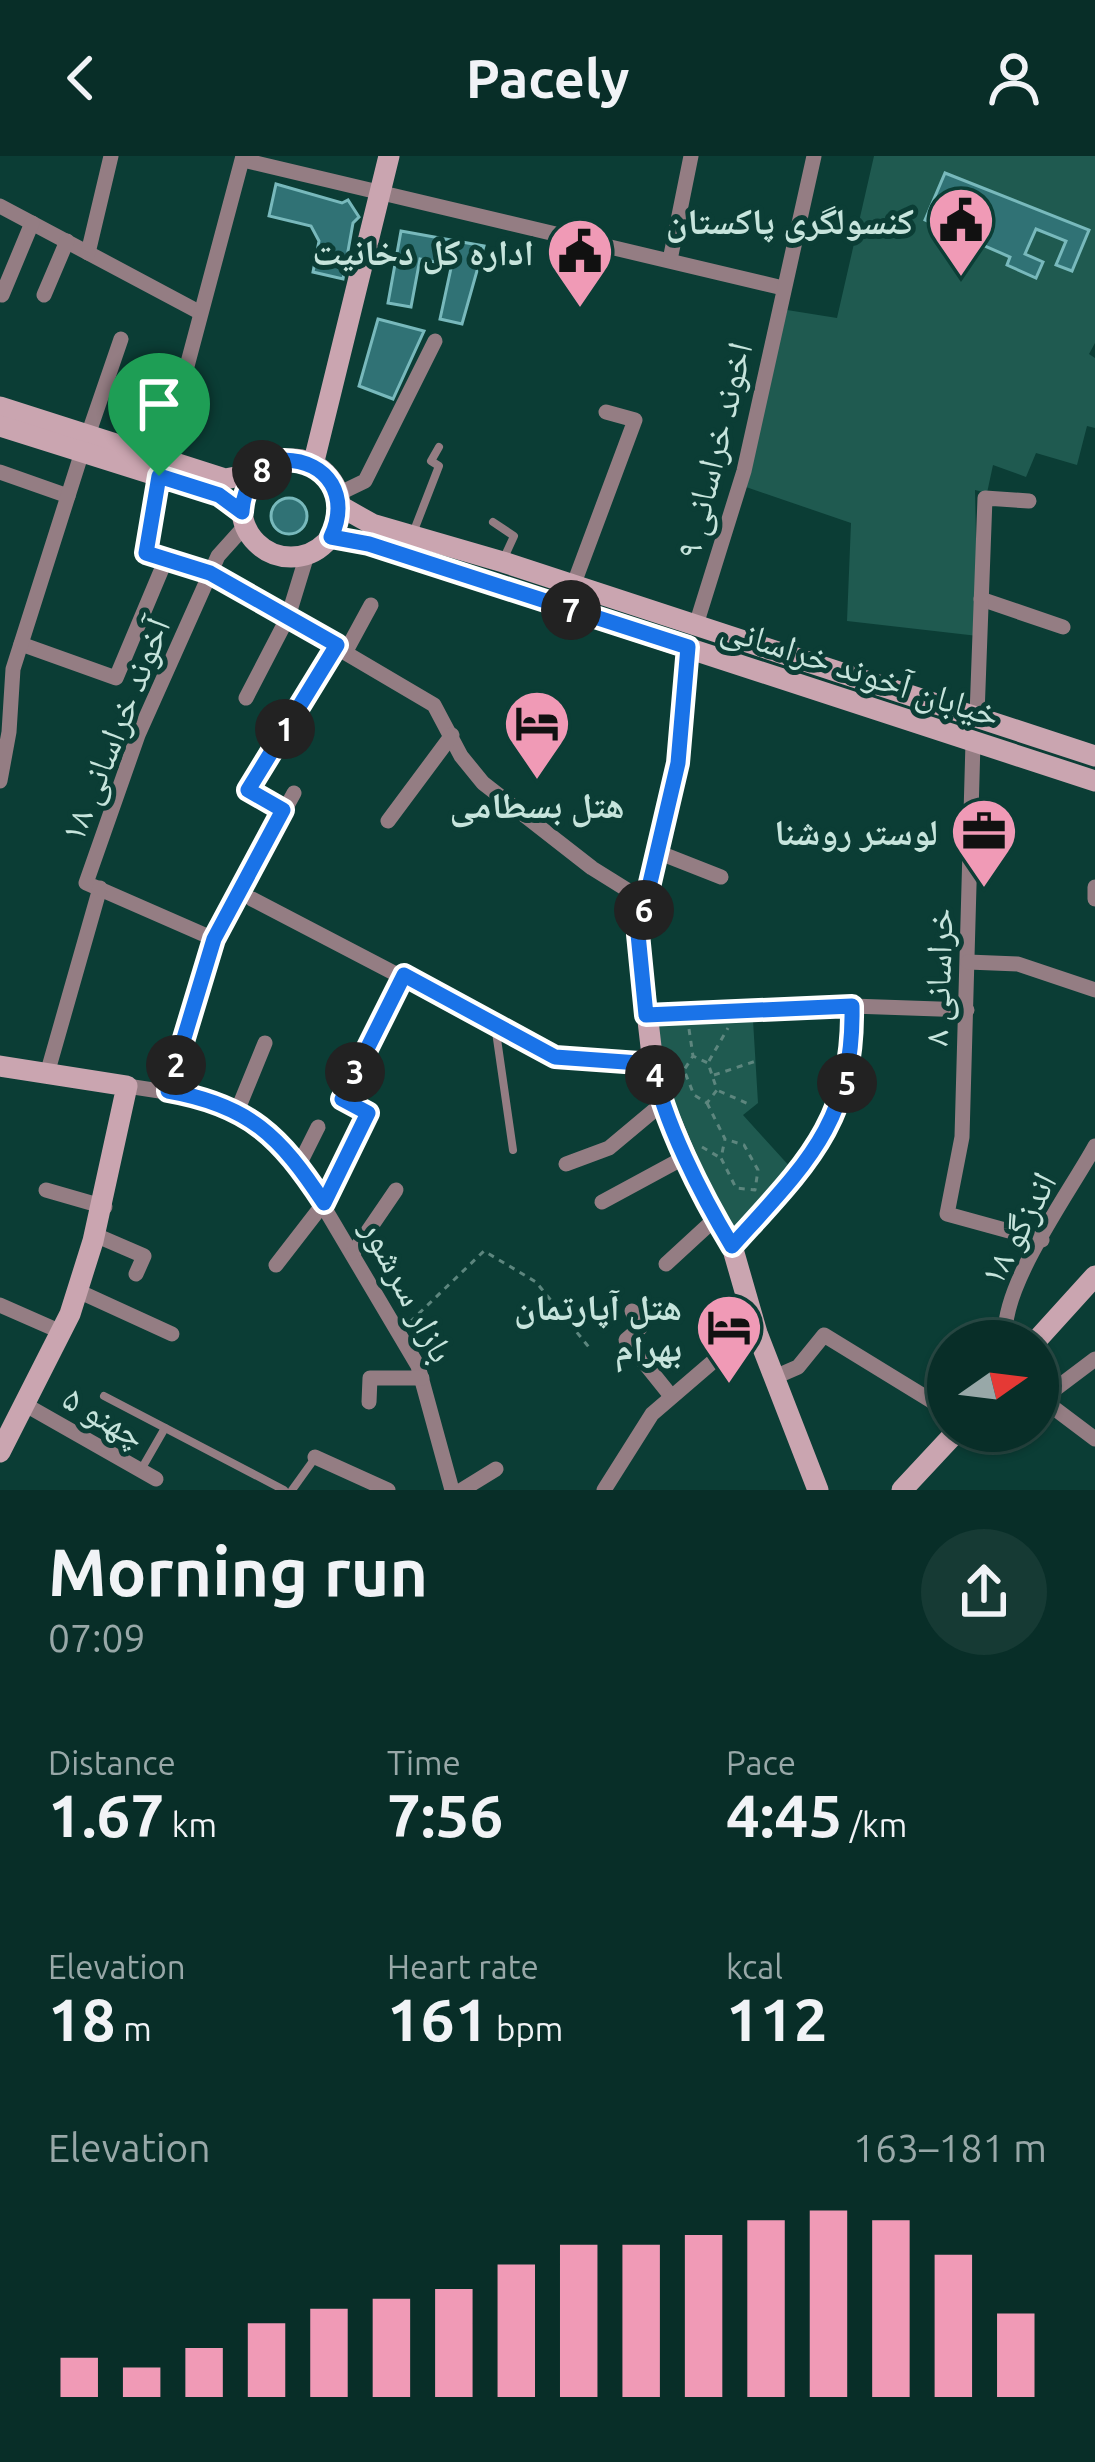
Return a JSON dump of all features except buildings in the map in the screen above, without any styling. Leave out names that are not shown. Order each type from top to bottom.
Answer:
[{"type":"street","points":[[88,253],[111,156]]},
{"type":"street","points":[[313,465],[389,156]]},
{"type":"street","points":[[670,260],[692,156]]},
{"type":"street","name":"اخوند خراسانی ۹","points":[[696,625],[744,471],[814,156]]},
{"type":"street","points":[[646,901],[592,868],[483,783],[461,756],[440,710],[210,573],[146,553],[161,468],[243,158],[783,288]]},
{"type":"street","points":[[0,206],[199,312]]},
{"type":"street","points":[[2,295],[32,223]]},
{"type":"street","points":[[44,295],[67,242]]},
{"type":"street","points":[[0,781],[9,732],[6,669],[21,644],[121,339]]},
{"type":"street","points":[[0,426],[85,444],[161,468],[219,495],[244,519],[253,539],[277,556],[307,555],[331,537],[339,500],[365,481],[435,341]]},
{"type":"street","points":[[0,407],[85,444]]},
{"type":"street","points":[[573,586],[634,420],[606,412]]},
{"type":"street","points":[[161,468],[225,479],[257,473],[284,460],[313,465],[339,500]]},
{"type":"street","points":[[0,472],[68,496]]},
{"type":"street","points":[[244,519],[248,484],[257,473]]},
{"type":"street","points":[[977,715],[985,498],[1030,501]]},
{"type":"street","name":"خیابان آخوند خراسانی","points":[[339,500],[372,524],[503,562],[1095,756]]},
{"type":"street","name":"آخوند خراسانی ۱۸","points":[[100,888],[86,883],[138,735],[218,556],[244,519]]},
{"type":"street","name":"خیابان آخوند خراسانی","points":[[331,537],[369,544],[1095,781]]},
{"type":"street","points":[[246,698],[288,616],[307,555]]},
{"type":"street","points":[[21,644],[116,678],[166,559]]},
{"type":"street","points":[[981,599],[1063,627]]},
{"type":"street","points":[[283,810],[248,790],[371,605]]},
{"type":"street","points":[[688,647],[678,763],[638,934],[653,1064],[687,1156],[732,1246],[757,1334],[818,1490]]},
{"type":"street","points":[[388,821],[452,735]]},
{"type":"street","name":"خراسانی ۸","points":[[973,742],[962,1137],[947,1214],[1042,1240]]},
{"type":"street","points":[[168,1091],[214,939],[294,793]]},
{"type":"street","points":[[659,853],[721,877]]},
{"type":"street","points":[[1095,887],[1095,899]]},
{"type":"street","points":[[47,1074],[100,888],[214,939]]},
{"type":"street","points":[[252,899],[555,1057],[653,1064]]},
{"type":"street","points":[[968,962],[1018,964],[1095,990]]},
{"type":"street","points":[[276,1265],[324,1203],[368,1113],[342,1099],[404,975]]},
{"type":"street","points":[[646,1015],[852,1006],[967,1010]]},
{"type":"street","points":[[732,1246],[809,1156],[835,1116],[849,1074],[852,1006]]},
{"type":"street","points":[[238,1109],[265,1043]]},
{"type":"street","name":"بازار سرشور","points":[[0,1066],[212,1099],[238,1109],[299,1165],[400,1332],[422,1378],[452,1490]]},
{"type":"street","points":[[0,1452],[78,1291],[103,1207],[127,1086]]},
{"type":"street","points":[[566,1164],[609,1148],[664,1102]]},
{"type":"street","points":[[299,1165],[318,1127]]},
{"type":"street","name":"اندزگو ۱۸","points":[[1008,1320],[1011,1298],[1095,1146]]},
{"type":"street","points":[[602,1202],[687,1156]]},
{"type":"street","points":[[46,1190],[103,1207]]},
{"type":"street","points":[[353,1253],[396,1190]]},
{"type":"street","points":[[666,1264],[716,1218]]},
{"type":"street","points":[[93,1234],[144,1256],[136,1274]]},
{"type":"street","points":[[1055,1320],[1095,1276]]},
{"type":"street","points":[[78,1291],[172,1334]]},
{"type":"street","points":[[0,1305],[59,1331]]},
{"type":"street","points":[[632,1312],[640,1328],[626,1340],[671,1396]]},
{"type":"street","points":[[604,1490],[652,1414],[757,1334]]},
{"type":"street","points":[[776,1378],[798,1367],[824,1335],[927,1398]]},
{"type":"street","points":[[1059,1384],[1095,1358]]},
{"type":"street","points":[[369,1402],[370,1378],[422,1378]]},
{"type":"street","name":"چهنو ۵","points":[[24,1404],[148,1475]]},
{"type":"street","points":[[1059,1412],[1095,1439]]},
{"type":"street","points":[[902,1490],[937,1452]]},
{"type":"street","points":[[316,1457],[388,1490]]},
{"type":"street","points":[[461,1490],[496,1469]]},
{"type":"lane","points":[[412,535],[439,466],[431,461],[439,447]]},
{"type":"lane","points":[[493,523],[514,536],[503,562]]},
{"type":"lane","points":[[495,1024],[512,1150]]},
{"type":"lane","points":[[104,1396],[288,1490],[316,1457]]},
{"type":"lane","points":[[148,1475],[165,1428]]},
{"type":"path","points":[[708,1063],[736,1011]]},
{"type":"path","points":[[687,1013],[693,1056],[684,1070],[694,1094],[707,1103],[725,1139],[721,1158],[736,1188],[754,1190],[758,1170],[744,1145],[725,1139]]},
{"type":"path","points":[[693,1056],[708,1063],[717,1090],[751,1105]]},
{"type":"path","points":[[712,1075],[756,1060]]},
{"type":"path","points":[[707,1103],[717,1090]]},
{"type":"path","points":[[400,1332],[484,1251],[536,1282],[592,1351]]},
{"type":"green space","points":[[874,156],[1095,156],[1095,343],[1089,354],[1095,358],[1095,428],[1087,426],[1077,465],[1036,453],[1026,477],[993,465],[987,493],[975,490],[978,636],[847,621],[851,523],[746,487],[787,310],[837,318]],"holes":[[[945,173],[1013,202],[992,249],[925,220]],[[1022,203],[1062,219],[1055,237],[1036,229],[1025,254],[1043,262],[1036,278],[1007,265],[1024,225],[1015,221]]]},
{"type":"green space","points":[[753,1020],[758,1103],[743,1115],[792,1169],[736,1236],[684,1134],[656,1024]]},
{"type":"place","name":"کنسولگری پاکستان","points":[[961,279]]},
{"type":"place","name":"اداره کل دخانیت","points":[[580,310]]},
{"type":"place","name":"هتل بسطامی","points":[[537,782]]},
{"type":"place","name":"لوستر روشنا","points":[[984,890]]},
{"type":"place","name":"هتل آپارتمان بهرام","points":[[729,1386]]},
{"type":"route","points":[[299,460],[324,472],[338,494],[338,522],[331,537],[369,544],[688,647],[678,763],[638,934],[646,1015],[852,1006],[849,1074],[835,1116],[809,1156],[732,1246],[702,1196],[657,1088],[653,1064],[555,1057],[404,975],[342,1099],[368,1113],[324,1203],[299,1165],[238,1109],[168,1091],[214,939],[283,810],[248,790],[337,645],[210,573],[146,553],[159,476],[219,495],[242,512],[248,484],[257,473],[269,464],[299,460]]}]
